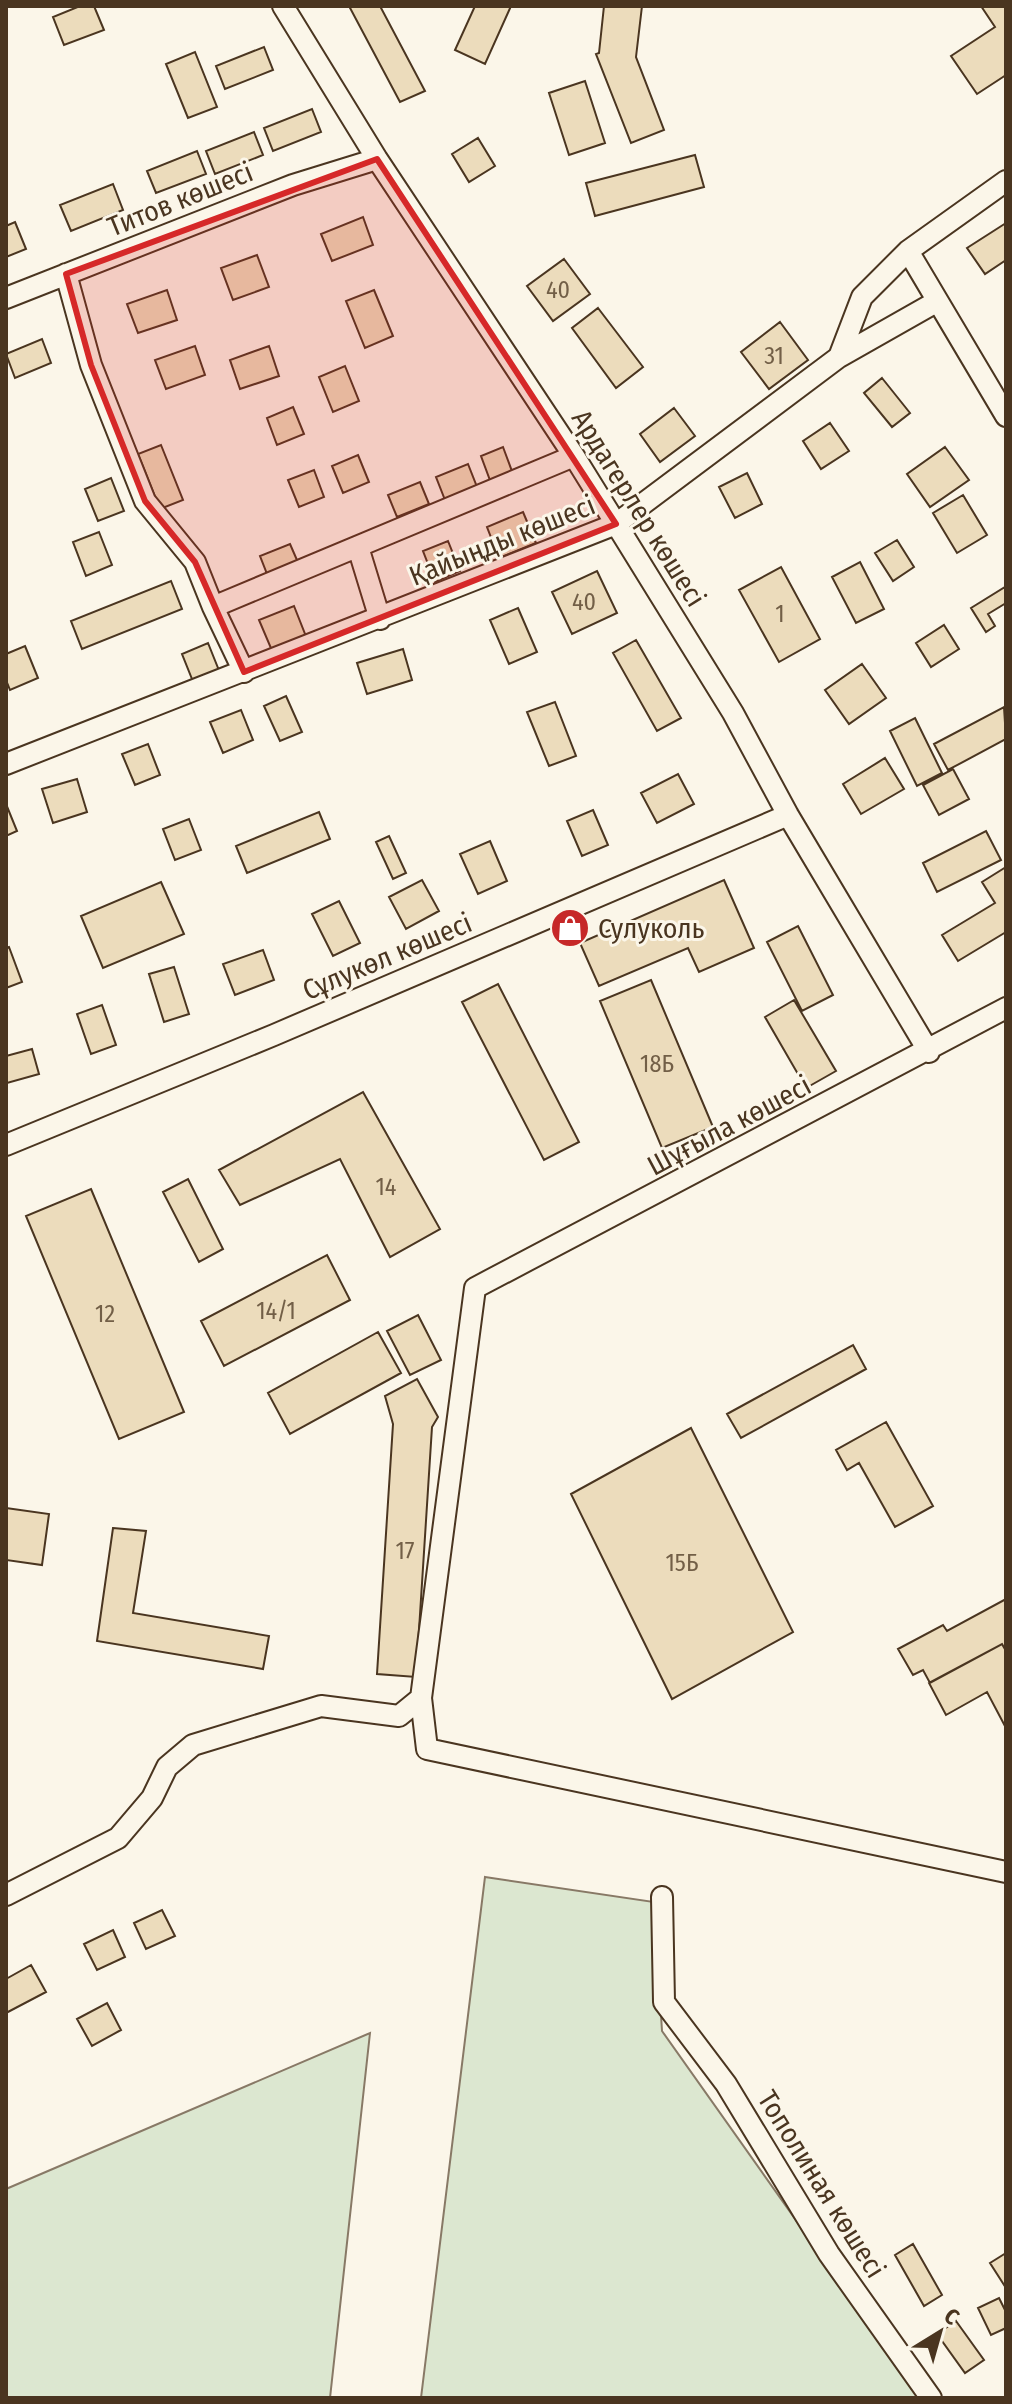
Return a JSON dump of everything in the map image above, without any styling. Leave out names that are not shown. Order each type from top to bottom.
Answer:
[{"type":"street","name":"Ардагерлер көшесі","points":[[283,6],[377,159],[574,456],[733,713],[788,815],[929,1052]]},
{"type":"street","name":"Титов көшесі","points":[[6,298],[293,185],[377,159]]},
{"type":"street","points":[[839,357],[862,297],[908,251],[1006,181]]},
{"type":"street","points":[[908,251],[1006,416]]},
{"type":"street","points":[[66,274],[91,365],[145,501],[195,562],[244,672]]},
{"type":"street","name":"Қайыңды көшесі","points":[[6,764],[616,524],[839,357],[936,302]]},
{"type":"street","points":[[213,607],[574,456]]},
{"type":"street","points":[[358,547],[380,619]]},
{"type":"street","name":"Сұлукөл көшесі","points":[[6,1145],[274,1035],[788,815]]},
{"type":"street","name":"Шұғыла көшесі","points":[[421,1698],[475,1288],[929,1052],[1006,1008]]},
{"type":"street","points":[[6,1895],[118,1838],[152,1798],[167,1767],[193,1745],[239,1734],[321,1706],[399,1716],[421,1698]]},
{"type":"street","points":[[421,1698],[427,1749],[1006,1872]]},
{"type":"street","name":"Тополиная көшесі","points":[[662,1897],[664,2002],[726,2084],[829,2254],[931,2398]]},
{"type":"highlighted area","points":[[377,159],[616,524],[244,672],[195,562],[145,501],[91,365],[66,274]]},
{"type":"green space","points":[[485,1877],[654,1902],[662,2031],[922,2398],[421,2398]]},
{"type":"green space","points":[[370,2033],[330,2398],[6,2398],[6,2189]]},
{"type":"building","points":[[80,6],[94,6],[104,30],[64,45],[53,17]]},
{"type":"building","points":[[349,6],[380,6],[425,91],[400,102]]},
{"type":"building","points":[[475,6],[511,6],[485,64],[455,50]]},
{"type":"building","points":[[604,6],[642,6],[636,57],[664,130],[631,143],[596,54],[599,53]]},
{"type":"building","points":[[981,6],[1006,6],[1006,75],[977,94],[951,56],[995,27]]},
{"type":"building","points":[[264,47],[273,70],[225,89],[216,66]]},
{"type":"building","points":[[195,52],[217,107],[188,118],[166,64]]},
{"type":"building","points":[[585,81],[605,143],[569,155],[549,93]]},
{"type":"building","points":[[312,109],[321,132],[273,151],[264,128]]},
{"type":"building","points":[[254,132],[263,155],[215,174],[206,151]]},
{"type":"building","points":[[478,138],[495,166],[469,182],[452,154]]},
{"type":"building","points":[[197,151],[206,174],[156,193],[147,171]]},
{"type":"building","points":[[695,155],[704,187],[595,216],[586,183]]},
{"type":"building","points":[[113,184],[123,210],[71,231],[60,205]]},
{"type":"building","points":[[363,217],[373,245],[332,261],[321,234]]},
{"type":"building","points":[[15,222],[26,249],[6,257],[6,226]]},
{"type":"building","points":[[1006,223],[1006,260],[985,274],[967,248]]},
{"type":"building","points":[[257,255],[269,287],[233,300],[221,268]]},
{"type":"building","points":[[564,259],[590,294],[553,321],[527,286]]},
{"type":"building","points":[[167,290],[177,320],[138,333],[127,304]]},
{"type":"building","points":[[374,290],[393,336],[365,348],[346,301]]},
{"type":"building","points":[[598,308],[643,367],[616,388],[572,328]]},
{"type":"building","points":[[780,322],[808,360],[769,389],[741,352]]},
{"type":"building","points":[[42,339],[51,363],[15,378],[6,354]]},
{"type":"building","points":[[195,346],[205,375],[166,389],[155,360]]},
{"type":"building","points":[[269,346],[279,376],[240,389],[230,360]]},
{"type":"building","points":[[345,366],[359,401],[333,412],[319,377]]},
{"type":"building","points":[[882,378],[910,413],[892,427],[864,393]]},
{"type":"building","points":[[293,407],[304,434],[277,445],[267,418]]},
{"type":"building","points":[[674,408],[695,436],[660,462],[640,434]]},
{"type":"building","points":[[830,423],[849,451],[821,469],[803,441]]},
{"type":"building","points":[[161,445],[183,500],[160,509],[138,454]]},
{"type":"building","points":[[503,447],[513,474],[491,483],[481,456]]},
{"type":"building","points":[[945,447],[969,480],[930,507],[907,474]]},
{"type":"building","points":[[358,455],[369,482],[343,493],[332,466]]},
{"type":"building","points":[[468,464],[477,487],[445,500],[436,477]]},
{"type":"building","points":[[314,470],[324,497],[299,507],[288,480]]},
{"type":"building","points":[[747,473],[762,504],[735,518],[719,487]]},
{"type":"building","points":[[111,478],[124,511],[98,521],[85,489]]},
{"type":"building","points":[[420,482],[429,504],[397,517],[388,495]]},
{"type":"building","points":[[963,495],[987,535],[957,553],[933,513]]},
{"type":"building","points":[[523,512],[536,543],[499,558],[487,527]]},
{"type":"building","points":[[99,532],[112,565],[86,576],[73,542]]},
{"type":"building","points":[[897,540],[914,567],[893,581],[875,553]]},
{"type":"building","points":[[448,541],[460,571],[435,582],[423,551]]},
{"type":"building","points":[[290,544],[300,567],[269,579],[260,556]]},
{"type":"building","points":[[860,562],[884,609],[856,623],[832,577]]},
{"type":"building","points":[[781,567],[820,639],[779,662],[739,590]]},
{"type":"building","points":[[597,571],[617,613],[572,634],[552,592]]},
{"type":"building","points":[[171,581],[182,609],[82,649],[71,621]]},
{"type":"building","points":[[1005,587],[1006,603],[988,614],[995,626],[986,632],[971,608]]},
{"type":"building","points":[[294,606],[307,639],[273,653],[259,620]]},
{"type":"building","points":[[518,608],[537,652],[509,664],[490,620]]},
{"type":"building","points":[[944,625],[959,649],[931,667],[916,643]]},
{"type":"building","points":[[636,640],[681,718],[657,731],[613,653]]},
{"type":"building","points":[[208,643],[222,678],[196,689],[182,654]]},
{"type":"building","points":[[25,646],[38,678],[10,690],[6,680],[6,654]]},
{"type":"building","points":[[403,649],[412,680],[367,694],[357,663]]},
{"type":"building","points":[[862,664],[886,698],[849,724],[825,690]]},
{"type":"building","points":[[286,696],[302,732],[280,741],[264,706]]},
{"type":"building","points":[[555,702],[576,756],[549,766],[527,712]]},
{"type":"building","points":[[1004,707],[1006,739],[948,770],[934,744]]},
{"type":"building","points":[[241,710],[253,740],[223,753],[210,722]]},
{"type":"building","points":[[915,718],[942,773],[917,786],[890,731]]},
{"type":"building","points":[[148,744],[160,775],[135,785],[122,754]]},
{"type":"building","points":[[885,758],[904,789],[861,814],[843,784]]},
{"type":"building","points":[[953,769],[969,799],[939,815],[923,785]]},
{"type":"building","points":[[678,774],[694,804],[657,823],[641,793]]},
{"type":"building","points":[[77,779],[87,812],[53,823],[42,789]]},
{"type":"building","points":[[6,804],[17,831],[6,836]]},
{"type":"building","points":[[593,810],[608,845],[582,856],[567,821]]},
{"type":"building","points":[[319,812],[330,839],[247,873],[236,846]]},
{"type":"building","points":[[189,819],[201,850],[175,860],[163,829]]},
{"type":"building","points":[[986,831],[1001,860],[937,892],[923,863]]},
{"type":"building","points":[[389,836],[406,873],[393,879],[376,842]]},
{"type":"building","points":[[490,841],[507,881],[478,894],[460,854]]},
{"type":"building","points":[[1006,867],[1006,932],[958,961],[942,935],[995,903],[982,882]]},
{"type":"building","points":[[422,880],[439,911],[406,929],[389,897]]},
{"type":"building","points":[[724,880],[754,948],[699,972],[688,948],[599,986],[580,943]]},
{"type":"building","points":[[161,882],[184,934],[103,968],[81,916]]},
{"type":"building","points":[[339,901],[360,943],[333,956],[312,914]]},
{"type":"building","points":[[798,926],[833,995],[802,1011],[767,942]]},
{"type":"building","points":[[9,947],[22,982],[6,988],[6,948]]},
{"type":"building","points":[[263,950],[274,980],[235,995],[223,964]]},
{"type":"building","points":[[174,967],[189,1014],[164,1022],[149,974]]},
{"type":"building","points":[[651,980],[713,1127],[662,1148],[600,1001]]},
{"type":"building","points":[[498,984],[579,1142],[544,1160],[462,1002]]},
{"type":"building","points":[[794,1000],[836,1071],[806,1088],[765,1017]]},
{"type":"building","points":[[102,1005],[116,1045],[91,1054],[77,1014]]},
{"type":"building","points":[[32,1049],[39,1074],[7,1083],[6,1056]]},
{"type":"building","points":[[363,1092],[440,1229],[390,1257],[340,1159],[240,1205],[219,1170]]},
{"type":"building","points":[[188,1179],[223,1249],[199,1262],[163,1192]]},
{"type":"building","points":[[91,1189],[184,1412],[119,1439],[26,1216]]},
{"type":"building","points":[[327,1255],[350,1300],[224,1366],[201,1321]]},
{"type":"building","points":[[418,1315],[441,1360],[410,1375],[387,1331]]},
{"type":"building","points":[[378,1332],[401,1373],[290,1434],[268,1393]]},
{"type":"building","points":[[853,1345],[866,1369],[741,1438],[727,1414]]},
{"type":"building","points":[[417,1379],[438,1417],[432,1427],[416,1677],[377,1674],[393,1424],[385,1396]]},
{"type":"building","points":[[886,1422],[933,1506],[895,1527],[859,1463],[847,1470],[836,1450]]},
{"type":"building","points":[[691,1428],[793,1632],[672,1699],[571,1494]]},
{"type":"building","points":[[6,1508],[49,1514],[42,1565],[6,1560]]},
{"type":"building","points":[[113,1528],[146,1531],[133,1613],[269,1636],[263,1669],[97,1641]]},
{"type":"building","points":[[1006,1599],[1006,1651],[1002,1644],[930,1683],[923,1670],[913,1675],[898,1649],[943,1625],[947,1631]]},
{"type":"building","points":[[1002,1644],[1006,1651],[1006,1728],[987,1692],[946,1715],[929,1683]]},
{"type":"building","points":[[162,1910],[175,1936],[146,1949],[134,1923]]},
{"type":"building","points":[[113,1930],[125,1957],[97,1970],[84,1944]]},
{"type":"building","points":[[31,1965],[46,1992],[6,2013],[6,1979]]},
{"type":"building","points":[[107,2003],[121,2030],[92,2046],[77,2019]]},
{"type":"building","points":[[913,2244],[942,2295],[924,2306],[895,2255]]},
{"type":"building","points":[[1006,2253],[1006,2288],[990,2263]]},
{"type":"building","points":[[999,2298],[1006,2312],[1006,2328],[991,2335],[978,2308]]},
{"type":"building","points":[[956,2321],[984,2360],[965,2373],[937,2334]]},
{"type":"place","name":"Сулуколь","points":[[570,928]]}]
